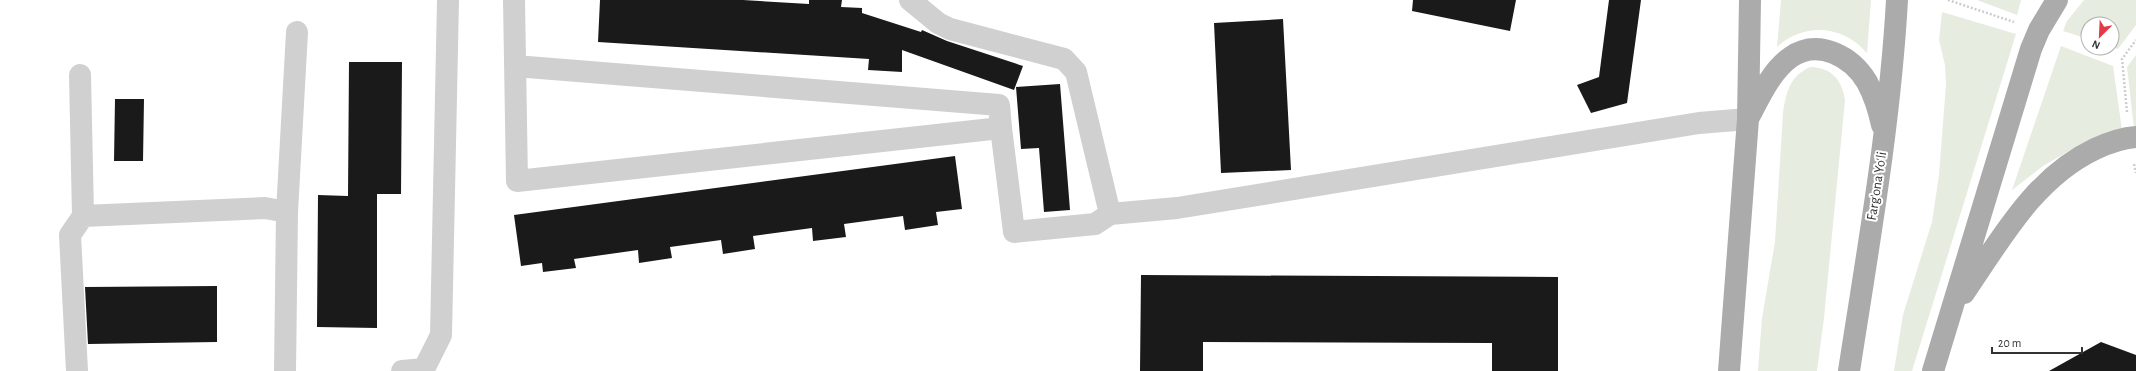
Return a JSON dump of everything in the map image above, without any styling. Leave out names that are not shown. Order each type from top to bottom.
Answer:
[{"type":"main road","points":[[1729,371],[1748,119],[1750,0]]},
{"type":"main road","name":"Farg'ona Yo'li","points":[[1849,371],[1884,141],[1895,44],[1897,0]]},
{"type":"main road","points":[[1933,371],[2038,30],[2057,0]]},
{"type":"main road","points":[[1748,119],[1771,80],[1791,57],[1802,51],[1826,49],[1838,54],[1850,62],[1867,82],[1878,109],[1884,141]]},
{"type":"main road","points":[[1953,309],[2003,236],[2043,184],[2075,160],[2089,152],[2116,141],[2136,137]]},
{"type":"street","points":[[402,371],[424,369],[440,335],[448,0]]},
{"type":"street","points":[[514,0],[517,181],[1001,128]]},
{"type":"street","points":[[910,0],[938,23],[950,29],[1064,59],[1068,63],[1076,72],[1110,214]]},
{"type":"street","points":[[285,371],[288,212],[296,32]]},
{"type":"street","points":[[515,66],[999,105],[1014,232],[1095,224],[1110,214],[1177,208],[1698,123],[1748,119]]},
{"type":"street","points":[[77,371],[70,235],[82,216],[80,74]]},
{"type":"street","points":[[82,216],[265,208],[288,212]]},
{"type":"path","points":[[1948,0],[2038,30]]},
{"type":"path","points":[[2127,116],[2122,59],[2136,40]]},
{"type":"shaded area","points":[[1781,0],[1871,0],[1867,53],[1847,37],[1835,32],[1823,30],[1799,33],[1777,47]]},
{"type":"shaded area","points":[[1977,0],[2021,0],[2017,15]]},
{"type":"shaded area","points":[[2084,0],[2136,0],[2136,25],[2120,46],[2120,16],[2080,16],[2080,36],[2063,31],[2067,21]]},
{"type":"shaded area","points":[[1942,12],[2016,34],[1912,371],[1894,371],[1903,315],[1932,222],[1939,175],[1946,84],[1945,65],[1939,40]]},
{"type":"shaded area","points":[[2061,46],[2080,53],[2080,56],[2087,56],[2113,66],[2122,130],[2081,144],[2043,166],[2012,190]]},
{"type":"shaded area","points":[[2136,55],[2136,128],[2134,128],[2127,67]]},
{"type":"shaded area","points":[[1811,67],[1825,70],[1835,76],[1844,93],[1845,100],[1824,318],[1817,371],[1758,371],[1762,318],[1775,242],[1784,105],[1790,85],[1798,75]]},
{"type":"building","points":[[600,0],[743,0],[809,4],[809,0],[842,0],[841,7],[862,8],[862,13],[921,32],[922,30],[947,41],[1023,66],[1014,90],[902,50],[902,72],[868,70],[869,59],[598,42]]},
{"type":"building","points":[[1413,0],[1516,0],[1510,31],[1412,11]]},
{"type":"building","points":[[1609,0],[1641,0],[1627,103],[1591,113],[1577,85],[1599,77]]},
{"type":"building","points":[[1283,19],[1291,170],[1221,173],[1214,23]]},
{"type":"building","points":[[349,62],[402,62],[401,194],[377,194],[377,328],[317,327],[318,195],[348,196]]},
{"type":"building","points":[[1060,84],[1070,210],[1044,212],[1039,148],[1021,149],[1016,87]]},
{"type":"building","points":[[115,99],[144,99],[143,161],[114,161]]},
{"type":"building","points":[[955,156],[962,209],[936,212],[938,225],[905,230],[903,216],[844,224],[846,237],[813,241],[812,228],[753,236],[755,249],[723,254],[721,240],[670,247],[672,258],[639,263],[638,250],[574,259],[576,268],[543,272],[542,263],[521,266],[514,215]]},
{"type":"building","points":[[1141,275],[1558,277],[1558,371],[1492,371],[1492,343],[1203,342],[1203,371],[1140,371]]},
{"type":"building","points":[[217,286],[217,342],[88,344],[85,287]]},
{"type":"building","points":[[2101,342],[2136,355],[2136,371],[2049,371]]}]
